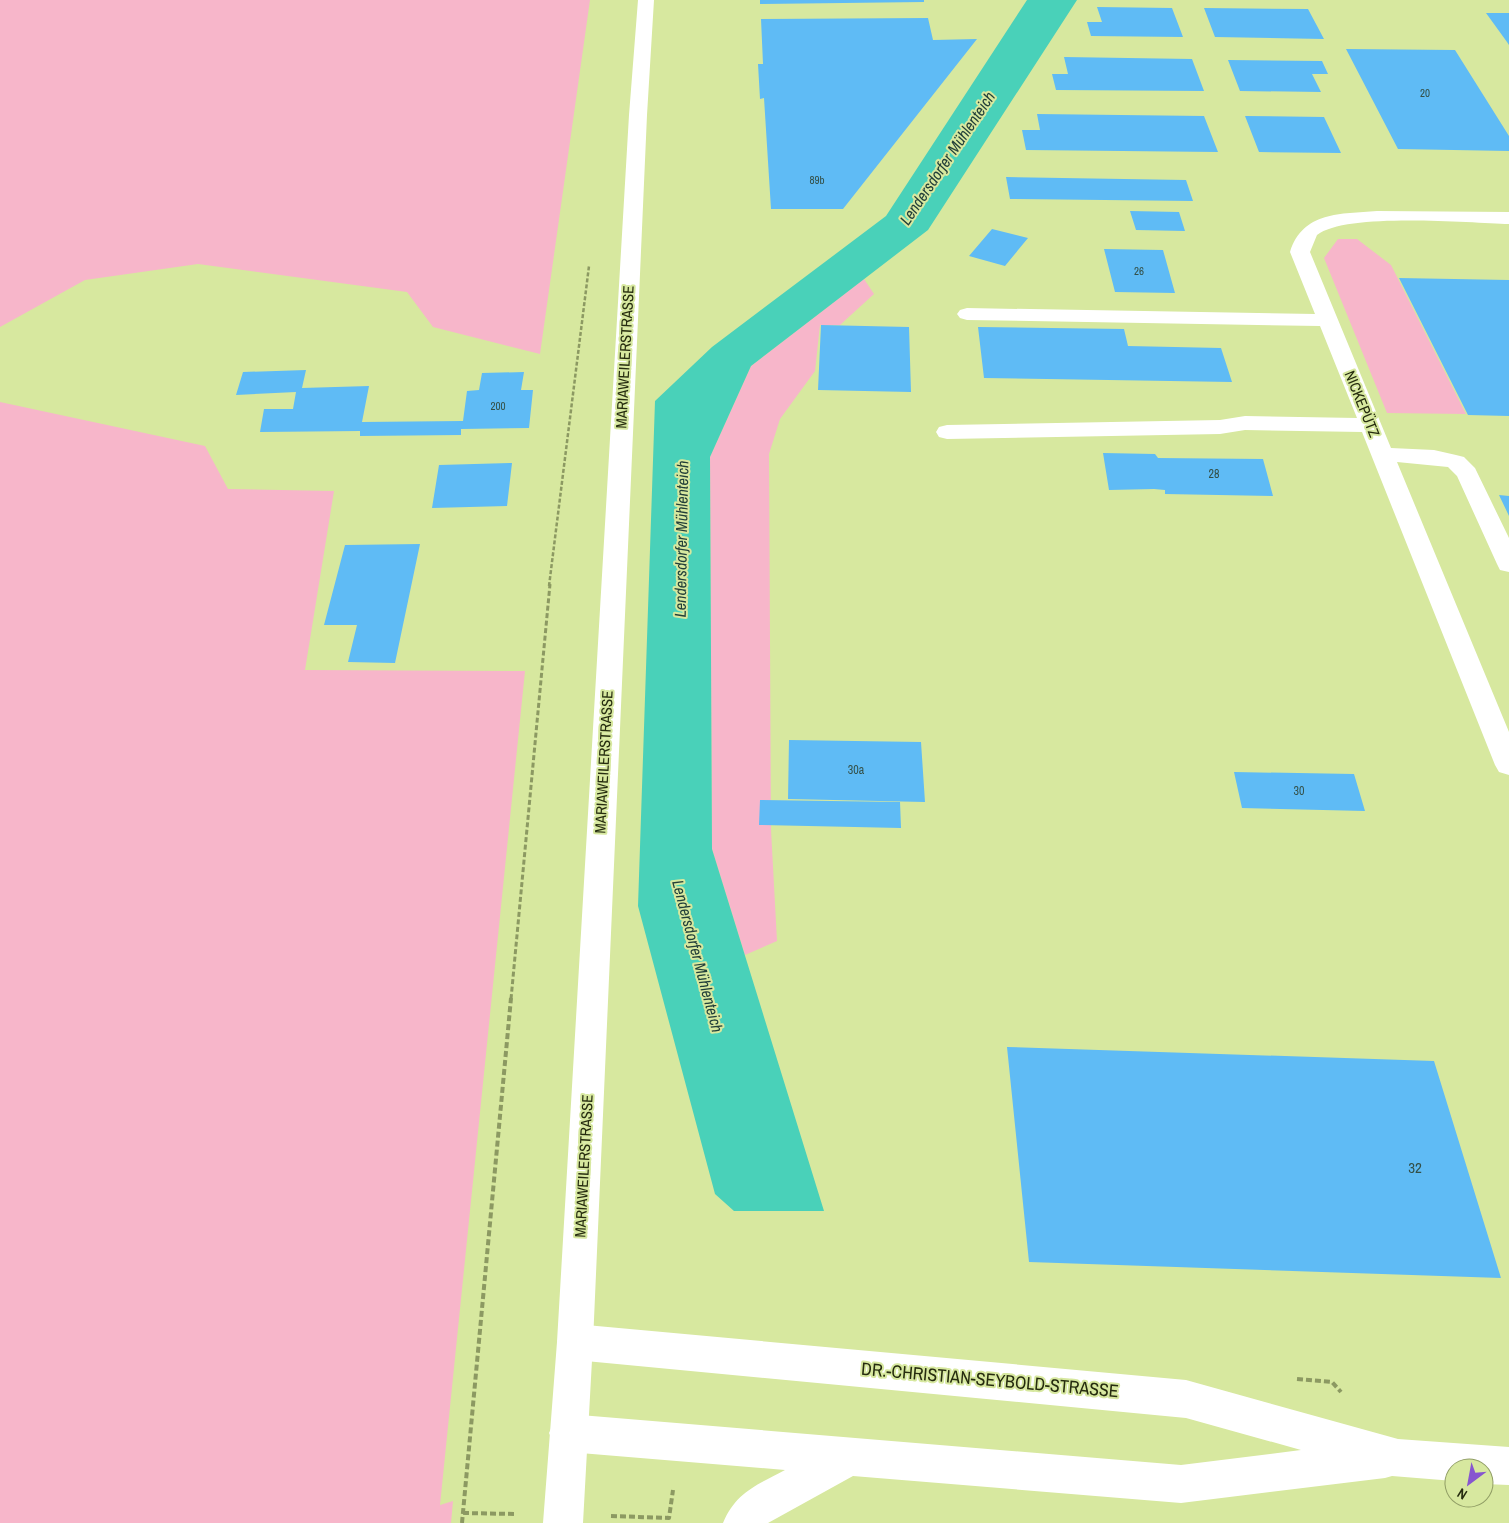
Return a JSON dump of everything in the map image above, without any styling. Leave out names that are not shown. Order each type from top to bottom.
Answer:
[{"type":"street","name":"MARIAWEILERSTRASSE","points":[[563,1523],[575,1342],[638,115],[646,0]]},
{"type":"street","name":"NICKEPÜTZ","points":[[1509,218],[1368,217],[1341,219],[1314,228],[1304,239],[1300,252],[1509,765]]},
{"type":"street","points":[[967,314],[1328,320]]},
{"type":"street","points":[[947,432],[1220,427],[1245,423],[1371,425]]},
{"type":"street","points":[[1383,454],[1434,457],[1456,462],[1467,473],[1509,564]]},
{"type":"street","name":"DR.-CHRISTIAN-SEYBOLD-STRASSE","points":[[575,1342],[1186,1399],[1398,1458]]},
{"type":"street","name":"DR.-CHRISTIAN-SEYBOLD-STRASSE","points":[[568,1433],[1181,1484],[1398,1458],[1509,1466]]},
{"type":"street","points":[[743,1523],[755,1508],[851,1456]]},
{"type":"path","points":[[462,1523],[553,547],[589,264]]},
{"type":"shaded area","points":[[0,0],[590,0],[540,354],[433,327],[407,292],[198,264],[85,280],[0,327]]},
{"type":"shaded area","points":[[1338,239],[1357,239],[1391,265],[1466,414],[1387,413],[1324,258]]},
{"type":"shaded area","points":[[864,279],[874,294],[840,325],[820,325],[815,371],[780,419],[769,454],[771,830],[777,941],[745,955],[712,849],[710,457],[751,366]]},
{"type":"shaded area","points":[[0,402],[205,446],[228,489],[334,491],[305,670],[525,671],[440,1505],[453,1501],[451,1523],[0,1523]]},
{"type":"water","name":"Lendersdorfer Mühlenteich","points":[[1027,0],[1077,0],[928,230],[751,366],[710,457],[712,849],[824,1211],[734,1211],[715,1194],[638,906],[655,401],[712,347],[886,216]]},
{"type":"building","points":[[760,0],[924,0],[924,2],[760,4]]},
{"type":"building","points":[[1097,7],[1172,8],[1183,37],[1091,36],[1087,22],[1102,22]]},
{"type":"building","points":[[1204,8],[1308,9],[1324,39],[1215,37]]},
{"type":"building","points":[[1486,13],[1509,13],[1509,45],[1507,42]]},
{"type":"building","points":[[928,18],[933,40],[977,39],[843,209],[771,209],[764,98],[760,99],[758,64],[763,64],[761,19]]},
{"type":"building","points":[[1346,49],[1455,50],[1509,136],[1509,151],[1398,149]]},
{"type":"building","points":[[1064,57],[1192,59],[1204,91],[1056,90],[1052,74],[1068,74]]},
{"type":"building","points":[[1228,60],[1322,61],[1328,74],[1312,74],[1321,92],[1240,91]]},
{"type":"building","points":[[1037,114],[1204,116],[1218,152],[1026,150],[1022,130],[1040,130]]},
{"type":"building","points":[[1245,116],[1324,117],[1341,153],[1259,152]]},
{"type":"building","points":[[1006,177],[1186,180],[1193,201],[1010,199]]},
{"type":"building","points":[[1130,211],[1179,212],[1185,231],[1136,230]]},
{"type":"building","points":[[992,229],[1028,238],[1005,266],[969,256]]},
{"type":"building","points":[[1104,249],[1163,250],[1175,293],[1115,292]]},
{"type":"building","points":[[1399,278],[1509,280],[1509,416],[1468,415]]},
{"type":"building","points":[[821,325],[909,327],[911,392],[818,390]]},
{"type":"building","points":[[978,327],[1124,329],[1128,346],[1221,348],[1232,382],[984,378]]},
{"type":"building","points":[[306,370],[302,388],[369,386],[362,422],[463,421],[467,391],[479,390],[482,373],[524,372],[521,390],[533,390],[529,428],[461,429],[461,435],[360,436],[360,431],[260,432],[264,409],[293,409],[296,392],[236,395],[243,372]]},
{"type":"building","points":[[1103,453],[1155,454],[1158,458],[1263,459],[1273,496],[1165,494],[1165,490],[1154,489],[1109,490]]},
{"type":"building","points":[[512,463],[507,506],[432,508],[439,465]]},
{"type":"building","points":[[1499,495],[1509,496],[1509,516]]},
{"type":"building","points":[[420,544],[395,663],[348,662],[357,625],[324,625],[345,545]]},
{"type":"building","points":[[789,740],[921,742],[925,802],[788,799]]},
{"type":"building","points":[[1234,772],[1354,774],[1365,811],[1242,808]]},
{"type":"building","points":[[760,800],[900,802],[901,828],[759,825]]},
{"type":"building","points":[[1007,1047],[1434,1061],[1501,1278],[1029,1262]]}]
